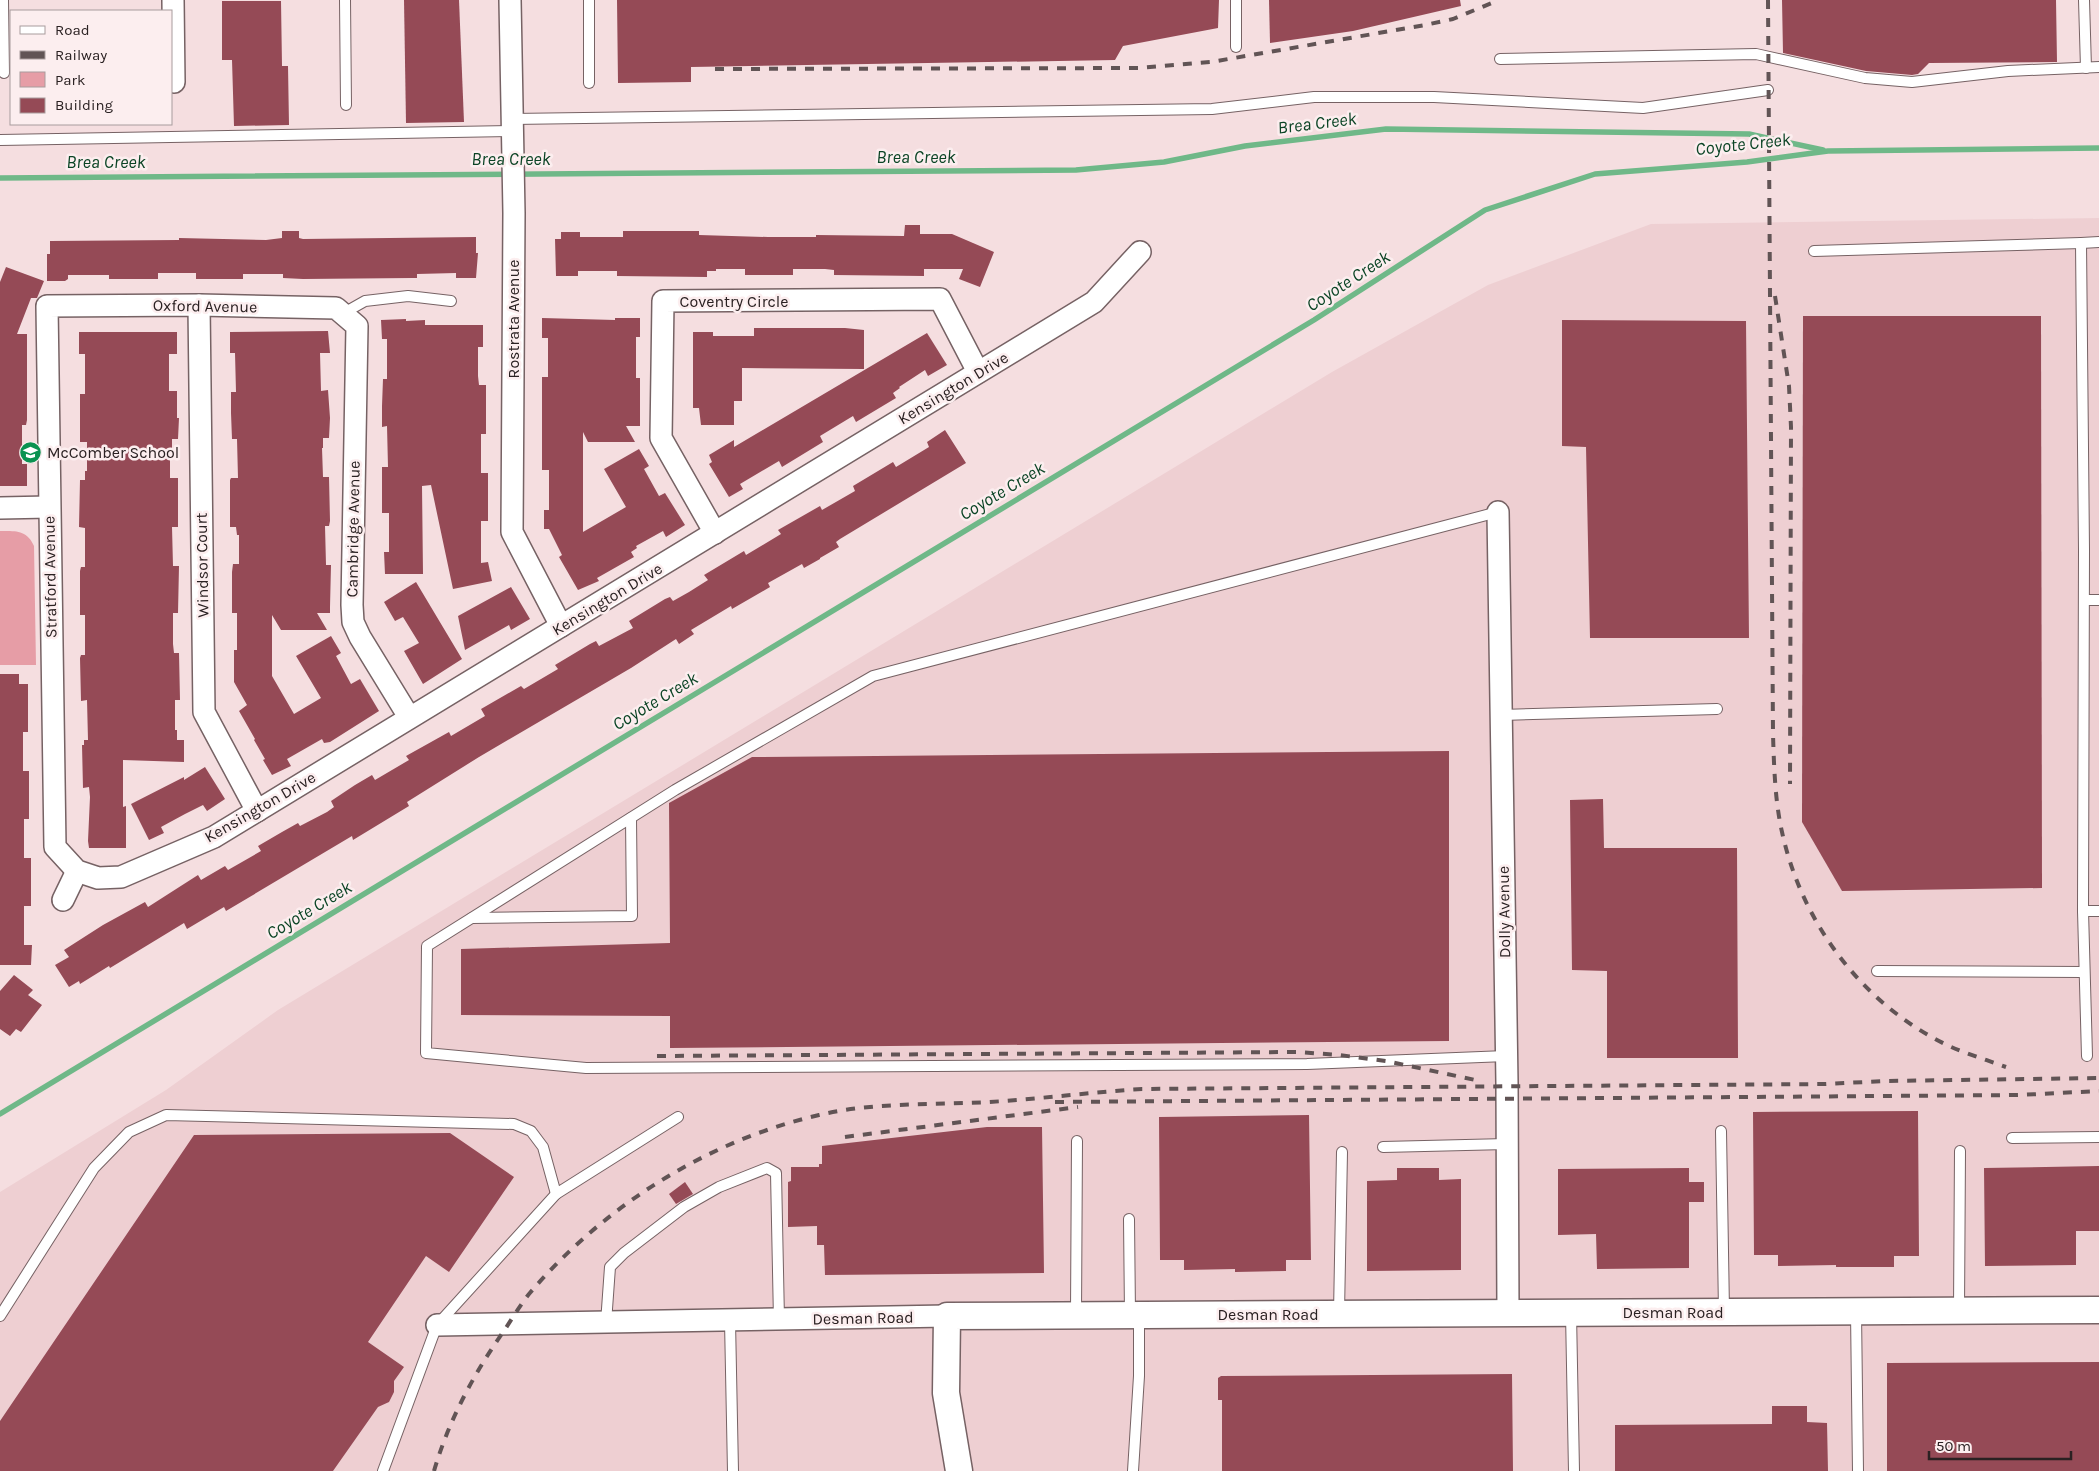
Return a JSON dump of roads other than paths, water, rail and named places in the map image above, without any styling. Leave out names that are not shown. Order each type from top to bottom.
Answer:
[{"type":"street","points":[[173,0],[174,82]]},
{"type":"street","name":"Rostrata Avenue","points":[[510,0],[514,213],[512,532],[561,626]]},
{"type":"street","name":"Kensington Drive","points":[[77,871],[98,878],[121,877],[214,837],[1094,302],[1140,252]]},
{"type":"street","name":"Coventry Circle","points":[[715,533],[661,438],[663,301],[940,299],[978,372]]},
{"type":"street","name":"Oxford Avenue","points":[[47,306],[199,305],[336,308],[350,320]]},
{"type":"street","name":"Windsor Court","points":[[199,305],[204,712],[257,811]]},
{"type":"street","name":"Stratford Avenue","points":[[47,306],[55,847],[77,871]]},
{"type":"street","name":"Cambridge Avenue","points":[[350,320],[352,605],[354,622],[360,637],[409,717]]},
{"type":"street","points":[[0,508],[49,507]]},
{"type":"street","name":"Dolly Avenue","points":[[1498,512],[1508,1313]]},
{"type":"street","points":[[63,900],[77,871]]},
{"type":"street","name":"Desman Road","points":[[437,1325],[947,1316],[2099,1310]]},
{"type":"street","points":[[947,1316],[946,1393],[959,1471]]},
{"type":"lane","points":[[3,0],[4,73]]},
{"type":"lane","points":[[345,0],[346,105]]},
{"type":"lane","points":[[588,0],[589,83]]},
{"type":"lane","points":[[1236,0],[1236,47]]},
{"type":"lane","points":[[2084,0],[2086,68]]},
{"type":"lane","points":[[1500,59],[1756,54],[1865,78],[1912,82],[2008,71],[2099,68]]},
{"type":"lane","points":[[0,140],[1212,109],[1314,97],[1434,97],[1643,108],[1768,90]]},
{"type":"lane","points":[[1814,251],[2099,242]]},
{"type":"lane","points":[[2081,243],[2084,600],[2083,911],[2087,1056]]},
{"type":"lane","points":[[350,320],[364,301],[408,296],[451,301]]},
{"type":"lane","points":[[1498,512],[873,676],[675,790],[427,946],[426,1052],[586,1068],[1307,1064],[1506,1056]]},
{"type":"lane","points":[[2084,600],[2099,600]]},
{"type":"lane","points":[[1501,715],[1717,709]]},
{"type":"lane","points":[[471,918],[632,916],[631,818]]},
{"type":"lane","points":[[2083,911],[2099,911]]},
{"type":"lane","points":[[1877,971],[2084,972]]},
{"type":"lane","points":[[0,1316],[94,1168],[129,1132],[166,1115],[514,1124],[531,1131],[543,1147],[556,1194]]},
{"type":"lane","points":[[383,1471],[437,1325],[556,1194],[678,1117]]},
{"type":"lane","points":[[1721,1131],[1724,1312]]},
{"type":"lane","points":[[2012,1138],[2099,1137]]},
{"type":"lane","points":[[1076,1315],[1077,1141]]},
{"type":"lane","points":[[1383,1147],[1507,1144]]},
{"type":"lane","points":[[1960,1151],[1960,1311]]},
{"type":"lane","points":[[1339,1314],[1342,1152]]},
{"type":"lane","points":[[606,1323],[610,1267],[624,1253],[684,1207],[719,1187],[767,1168],[776,1173],[779,1320]]},
{"type":"lane","points":[[1129,1219],[1139,1376],[1133,1471]]},
{"type":"lane","points":[[1856,1311],[1858,1471]]},
{"type":"lane","points":[[1571,1313],[1574,1471]]},
{"type":"lane","points":[[730,1320],[733,1471]]},
{"type":"waterway","name":"Brea Creek","points":[[0,178],[1076,170],[1164,162],[1245,146],[1386,129],[1749,134],[1823,150]]},
{"type":"waterway","name":"Coyote Creek","points":[[0,1114],[1314,320],[1485,210],[1595,174],[1747,162],[1828,151],[2099,148]]},
{"type":"railway","points":[[715,69],[1139,68],[1211,62],[1453,19],[1499,0]]},
{"type":"railway","points":[[1768,0],[1773,734],[1776,796],[1782,832],[1791,866],[1804,898],[1821,929],[1841,958],[1864,985],[1889,1008],[1918,1029],[1949,1046],[2006,1067]]},
{"type":"railway","points":[[1775,296],[1789,386],[1791,427],[1790,784]]},
{"type":"railway","points":[[657,1056],[1297,1052],[1386,1061],[1480,1081]]},
{"type":"railway","points":[[434,1471],[453,1419],[470,1385],[521,1305],[558,1262],[623,1206],[697,1160],[736,1142],[777,1127],[819,1115],[882,1106],[989,1102],[1142,1089],[1826,1084],[1885,1081],[2099,1078]]},
{"type":"railway","points":[[1055,1102],[2019,1095],[2099,1091]]},
{"type":"railway","points":[[845,1137],[1078,1107]]},
{"type":"place","name":"McComber School","points":[[31,452]]}]
